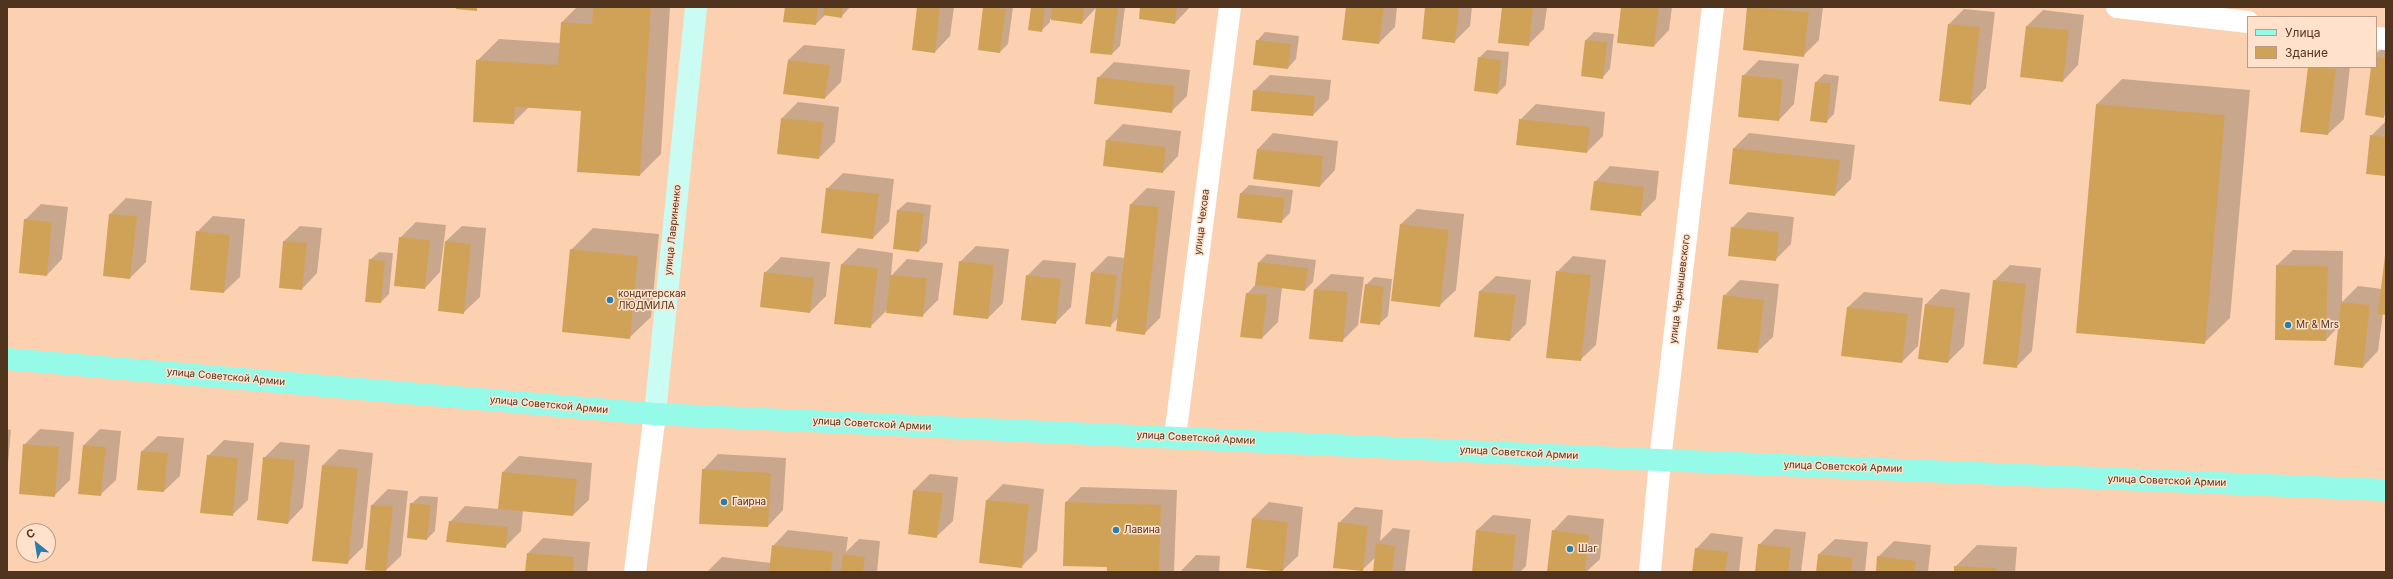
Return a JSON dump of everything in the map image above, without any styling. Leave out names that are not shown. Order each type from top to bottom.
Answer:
[{"type":"main road","name":"улица Лавриненко","points":[[654,414],[696,7]]},
{"type":"main road","name":"улица Советской Армии","points":[[7,359],[654,414],[1660,460],[2386,490]]},
{"type":"street","name":"улица Чехова","points":[[1175,437],[1230,7]]},
{"type":"street","name":"улица Чернышевского","points":[[1650,572],[1660,460],[1712,7]]},
{"type":"street","points":[[2117,7],[2247,22]]},
{"type":"street","name":"улица Лавриненко","points":[[635,572],[654,414]]},
{"type":"building","points":[[456,7],[477,7],[477,11],[456,9]]},
{"type":"building","points":[[593,7],[651,7],[640,176],[577,172],[581,111],[515,107],[514,124],[473,122],[476,60],[558,65],[561,22],[592,24]]},
{"type":"building","points":[[785,7],[818,7],[816,25],[783,22]]},
{"type":"building","points":[[824,7],[843,7],[842,18],[823,15]]},
{"type":"building","points":[[917,7],[940,7],[935,53],[912,50]]},
{"type":"building","points":[[983,7],[1006,9],[1000,53],[978,50]]},
{"type":"building","points":[[1031,7],[1045,7],[1042,32],[1028,30]]},
{"type":"building","points":[[1052,7],[1084,7],[1082,24],[1051,20]]},
{"type":"building","points":[[1096,7],[1118,7],[1112,55],[1090,53]]},
{"type":"building","points":[[1140,7],[1177,7],[1175,24],[1139,19]]},
{"type":"building","points":[[1346,7],[1384,7],[1379,44],[1342,40]]},
{"type":"building","points":[[1425,7],[1459,7],[1455,43],[1422,39]]},
{"type":"building","points":[[1502,7],[1533,7],[1529,46],[1498,43]]},
{"type":"building","points":[[1621,7],[1659,7],[1654,47],[1617,43]]},
{"type":"building","points":[[1747,7],[1809,12],[1804,57],[1743,50]]},
{"type":"building","points":[[1948,24],[1980,27],[1971,105],[1939,101]]},
{"type":"building","points":[[2026,26],[2069,30],[2063,82],[2020,77]]},
{"type":"building","points":[[1256,40],[1291,44],[1288,69],[1253,65]]},
{"type":"building","points":[[1585,40],[1607,42],[1603,79],[1581,76]]},
{"type":"building","points":[[1478,57],[1501,60],[1498,94],[1474,91]]},
{"type":"building","points":[[2377,57],[2386,58],[2384,118],[2365,115],[2371,68],[2377,68]]},
{"type":"building","points":[[788,60],[830,65],[825,99],[783,94]]},
{"type":"building","points":[[2308,68],[2336,69],[2328,135],[2300,132]]},
{"type":"building","points":[[1742,75],[1783,79],[1779,121],[1738,117]]},
{"type":"building","points":[[1097,77],[1175,86],[1172,113],[1094,104]]},
{"type":"building","points":[[1815,82],[1831,83],[1827,123],[1810,121]]},
{"type":"building","points":[[1253,90],[1315,96],[1313,116],[1251,111]]},
{"type":"building","points":[[2096,104],[2225,115],[2205,344],[2076,333]]},
{"type":"building","points":[[781,118],[824,122],[819,159],[777,154]]},
{"type":"building","points":[[1519,119],[1590,127],[1587,153],[1516,145]]},
{"type":"building","points":[[2370,135],[2386,137],[2386,176],[2366,174]]},
{"type":"building","points":[[1106,140],[1166,147],[1163,173],[1103,166]]},
{"type":"building","points":[[1733,148],[1840,160],[1835,196],[1729,184]]},
{"type":"building","points":[[1257,149],[1323,156],[1320,187],[1253,179]]},
{"type":"building","points":[[1594,181],[1644,187],[1641,216],[1590,210]]},
{"type":"building","points":[[826,188],[879,194],[873,239],[821,233]]},
{"type":"building","points":[[1240,193],[1285,198],[1282,223],[1237,218]]},
{"type":"building","points":[[1130,204],[1159,207],[1145,335],[1116,331]]},
{"type":"building","points":[[897,210],[924,213],[919,252],[893,249]]},
{"type":"building","points":[[109,214],[137,216],[130,279],[103,276]]},
{"type":"building","points":[[24,219],[52,222],[47,276],[19,273]]},
{"type":"building","points":[[1400,224],[1449,230],[1440,307],[1391,301]]},
{"type":"building","points":[[1731,227],[1779,232],[1776,261],[1728,256]]},
{"type":"building","points":[[196,231],[230,235],[224,293],[190,290]]},
{"type":"building","points":[[399,237],[430,240],[425,289],[394,286]]},
{"type":"building","points":[[283,241],[307,243],[302,290],[279,288]]},
{"type":"building","points":[[445,241],[471,244],[464,314],[438,311]]},
{"type":"building","points":[[570,249],[638,256],[630,339],[562,332]]},
{"type":"building","points":[[2386,255],[2386,315],[2378,314]]},
{"type":"building","points":[[369,259],[385,261],[381,303],[365,302]]},
{"type":"building","points":[[959,261],[994,265],[988,319],[953,315]]},
{"type":"building","points":[[1258,262],[1308,268],[1305,291],[1255,285]]},
{"type":"building","points":[[841,264],[878,268],[871,328],[834,324]]},
{"type":"building","points":[[2276,265],[2328,266],[2326,341],[2275,340]]},
{"type":"building","points":[[1556,271],[1591,275],[1581,361],[1546,358]]},
{"type":"building","points":[[764,272],[814,278],[810,313],[760,307]]},
{"type":"building","points":[[1091,272],[1117,275],[1111,327],[1085,324]]},
{"type":"building","points":[[890,275],[927,278],[923,317],[886,313]]},
{"type":"building","points":[[1026,275],[1061,279],[1056,324],[1021,320]]},
{"type":"building","points":[[1993,280],[2026,284],[2017,368],[1983,364]]},
{"type":"building","points":[[1365,284],[1384,287],[1380,325],[1360,323]]},
{"type":"building","points":[[1314,289],[1348,292],[1343,342],[1309,339]]},
{"type":"building","points":[[1479,291],[1516,295],[1510,341],[1474,337]]},
{"type":"building","points":[[1246,293],[1267,295],[1262,339],[1240,337]]},
{"type":"building","points":[[1723,295],[1764,300],[1758,353],[1717,349]]},
{"type":"building","points":[[2341,302],[2370,305],[2363,368],[2334,365]]},
{"type":"building","points":[[1925,304],[1955,308],[1948,363],[1918,359]]},
{"type":"building","points":[[1847,307],[1908,314],[1902,363],[1841,356]]},
{"type":"building","points":[[23,444],[59,447],[55,497],[19,494]]},
{"type":"building","points":[[83,445],[106,447],[101,496],[78,494]]},
{"type":"building","points":[[141,451],[168,453],[164,492],[137,490]]},
{"type":"building","points":[[207,455],[238,458],[233,516],[200,513]]},
{"type":"building","points":[[263,457],[295,460],[288,524],[257,520]]},
{"type":"building","points":[[322,465],[358,468],[348,564],[312,561]]},
{"type":"building","points":[[702,469],[771,473],[768,527],[699,524]]},
{"type":"building","points":[[502,472],[577,479],[573,516],[498,509]]},
{"type":"building","points":[[913,490],[943,493],[937,538],[908,534]]},
{"type":"building","points":[[986,500],[1029,504],[1022,568],[979,563]]},
{"type":"building","points":[[1065,502],[1161,505],[1159,572],[1107,572],[1107,567],[1063,566]]},
{"type":"building","points":[[410,503],[431,505],[427,540],[407,538]]},
{"type":"building","points":[[371,505],[393,506],[386,572],[365,570]]},
{"type":"building","points":[[1252,518],[1288,522],[1283,572],[1246,568]]},
{"type":"building","points":[[449,521],[508,527],[506,548],[446,542]]},
{"type":"building","points":[[1338,522],[1368,526],[1363,571],[1333,568]]},
{"type":"building","points":[[1476,530],[1516,535],[1512,572],[1472,572]]},
{"type":"building","points":[[1552,530],[1589,535],[1585,572],[1547,571]]},
{"type":"building","points":[[1376,543],[1395,546],[1392,572],[1373,572]]},
{"type":"building","points":[[1758,544],[1791,548],[1788,572],[1755,572]]},
{"type":"building","points":[[772,545],[833,552],[831,572],[769,572]]},
{"type":"building","points":[[1695,548],[1728,552],[1725,572],[1692,572]]},
{"type":"building","points":[[527,553],[574,557],[573,572],[525,572]]},
{"type":"building","points":[[843,554],[865,557],[863,572],[841,572]]},
{"type":"building","points":[[1818,554],[1853,558],[1851,572],[1816,572]]},
{"type":"building","points":[[1877,556],[1916,561],[1914,572],[1876,572]]},
{"type":"building","points":[[1954,566],[1996,568],[1996,572],[1954,572]]},
{"type":"place","name":"кондитерская ЛЮДМИЛА","points":[[610,300]]},
{"type":"place","name":"Mr & Mrs","points":[[2288,325]]},
{"type":"place","name":"Гаирна","points":[[724,502]]},
{"type":"place","name":"Лавина","points":[[1116,530]]},
{"type":"place","name":"Шаг","points":[[1570,549]]}]
